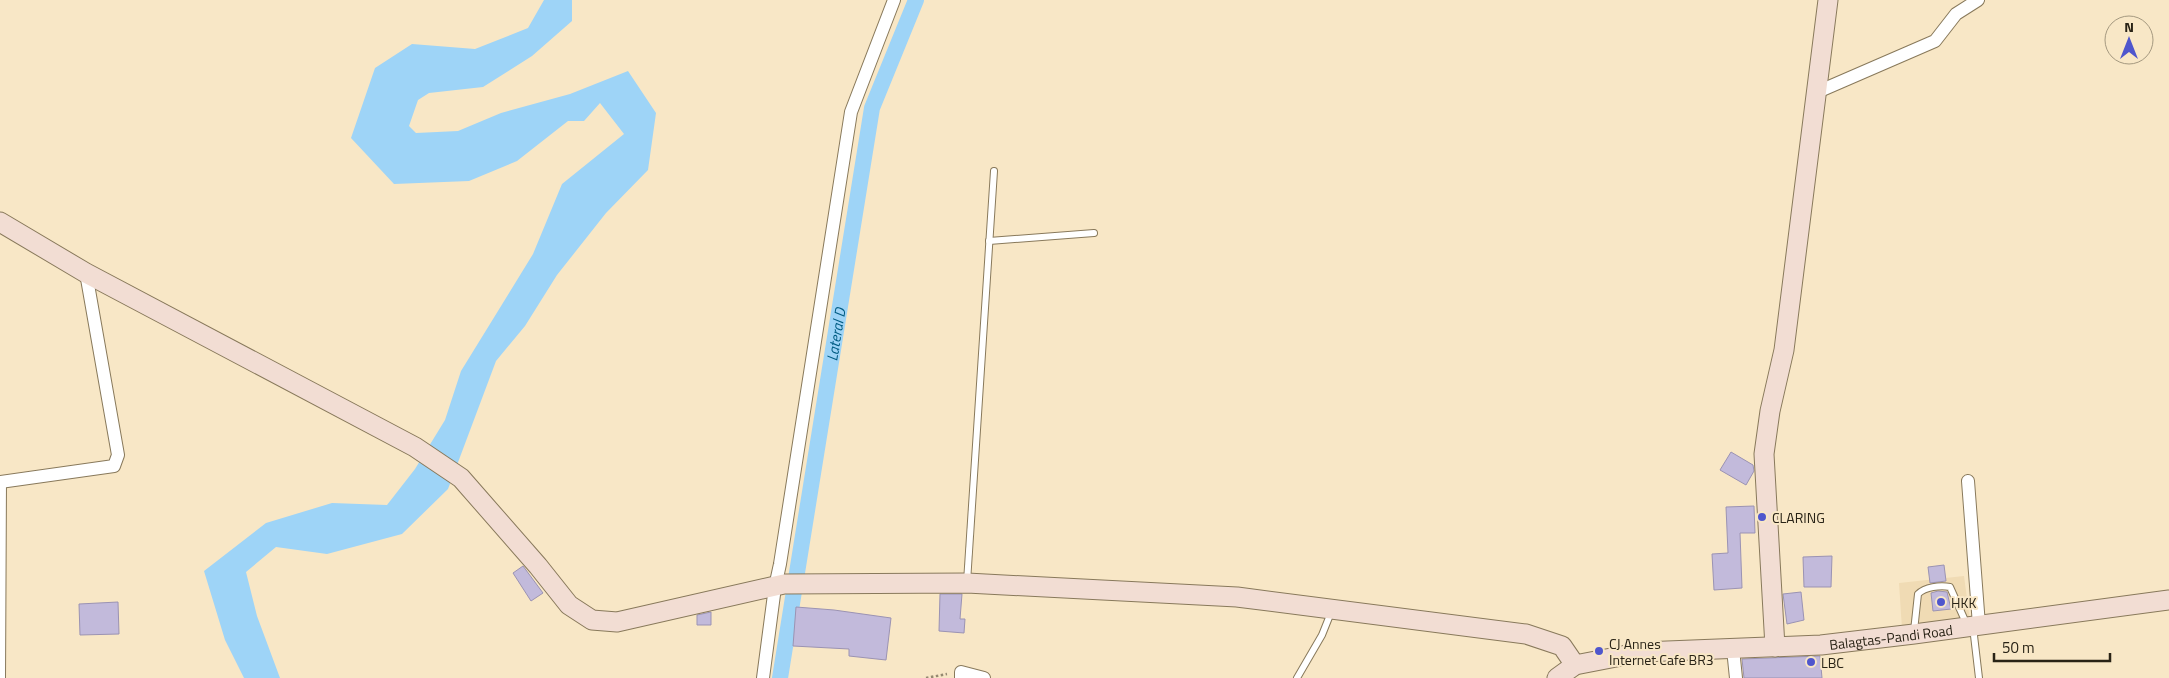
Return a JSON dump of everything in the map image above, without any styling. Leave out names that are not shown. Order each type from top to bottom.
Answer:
[{"type":"street","points":[[763,678],[787,586],[780,564],[851,112],[894,0]]},
{"type":"street","points":[[1775,647],[1764,454],[1770,411],[1784,350],[1828,0]]},
{"type":"street","points":[[1815,93],[1935,41],[1956,14],[1978,0]]},
{"type":"street","points":[[0,222],[86,273],[415,447],[460,478],[538,566],[569,605],[592,620],[616,622],[787,586],[967,583],[1237,597],[1526,634],[1562,646],[1575,665]]},
{"type":"street","points":[[2,482],[114,466],[117,462],[118,454],[86,273]]},
{"type":"street","points":[[1968,481],[1973,626]]},
{"type":"street","name":"Balagtas-Pandi Road","points":[[1557,678],[1575,665],[1642,652],[1821,645],[2169,600]]},
{"type":"street","points":[[1732,648],[1736,678]]},
{"type":"street","points":[[961,675],[984,678]]},
{"type":"lane","points":[[967,583],[994,170]]},
{"type":"lane","points":[[989,241],[1094,233]]},
{"type":"lane","points":[[2,482],[2,678]]},
{"type":"lane","points":[[1914,634],[1918,594],[1922,590],[1943,585],[1950,587],[1973,626],[1979,678]]},
{"type":"lane","points":[[1297,678],[1327,625],[1333,609]]},
{"type":"path","points":[[926,678],[961,675]]},
{"type":"shaded area","points":[[1964,576],[1970,621],[1902,629],[1899,583]]},
{"type":"water","points":[[544,0],[572,0],[572,21],[532,56],[483,87],[429,93],[418,100],[409,126],[416,133],[458,131],[501,113],[570,94],[628,71],[656,113],[648,170],[606,213],[557,275],[525,326],[496,361],[448,489],[402,534],[327,554],[276,547],[246,572],[257,616],[280,678],[244,678],[225,640],[204,571],[266,523],[332,503],[387,505],[415,469],[445,420],[461,371],[533,254],[562,184],[624,134],[600,103],[584,121],[568,121],[517,161],[469,181],[394,184],[351,138],[375,68],[412,44],[475,49],[528,28]]},
{"type":"building","points":[[1731,452],[1753,465],[1754,471],[1746,485],[1720,470]]},
{"type":"building","points":[[1754,506],[1755,533],[1740,533],[1742,588],[1714,590],[1712,554],[1728,553],[1726,507]]},
{"type":"building","points":[[1832,556],[1831,587],[1804,587],[1803,557]]},
{"type":"building","points":[[1944,565],[1946,581],[1930,583],[1928,567]]},
{"type":"building","points":[[523,566],[543,593],[531,601],[513,573]]},
{"type":"building","name":"HKK","points":[[1938,591],[1947,592],[1951,609],[1933,611],[1931,593]]},
{"type":"building","points":[[1801,592],[1804,620],[1787,624],[1783,594]]},
{"type":"building","points":[[940,594],[962,594],[960,619],[965,619],[964,633],[939,631]]},
{"type":"building","points":[[118,602],[119,634],[80,635],[79,604]]},
{"type":"building","points":[[796,607],[891,618],[886,660],[849,656],[849,649],[793,646]]},
{"type":"building","points":[[711,612],[711,625],[697,625],[697,615]]},
{"type":"building","points":[[1820,656],[1822,678],[1744,678],[1742,659]]},
{"type":"waterway","name":"Lateral D","points":[[780,678],[872,108],[916,0]]},
{"type":"place","name":"CLARING","points":[[1762,517]]},
{"type":"place","name":"HKK","points":[[1941,602]]},
{"type":"place","name":"CJ Annes Internet Cafe BR3","points":[[1599,651]]},
{"type":"place","name":"LBC","points":[[1811,662]]}]
